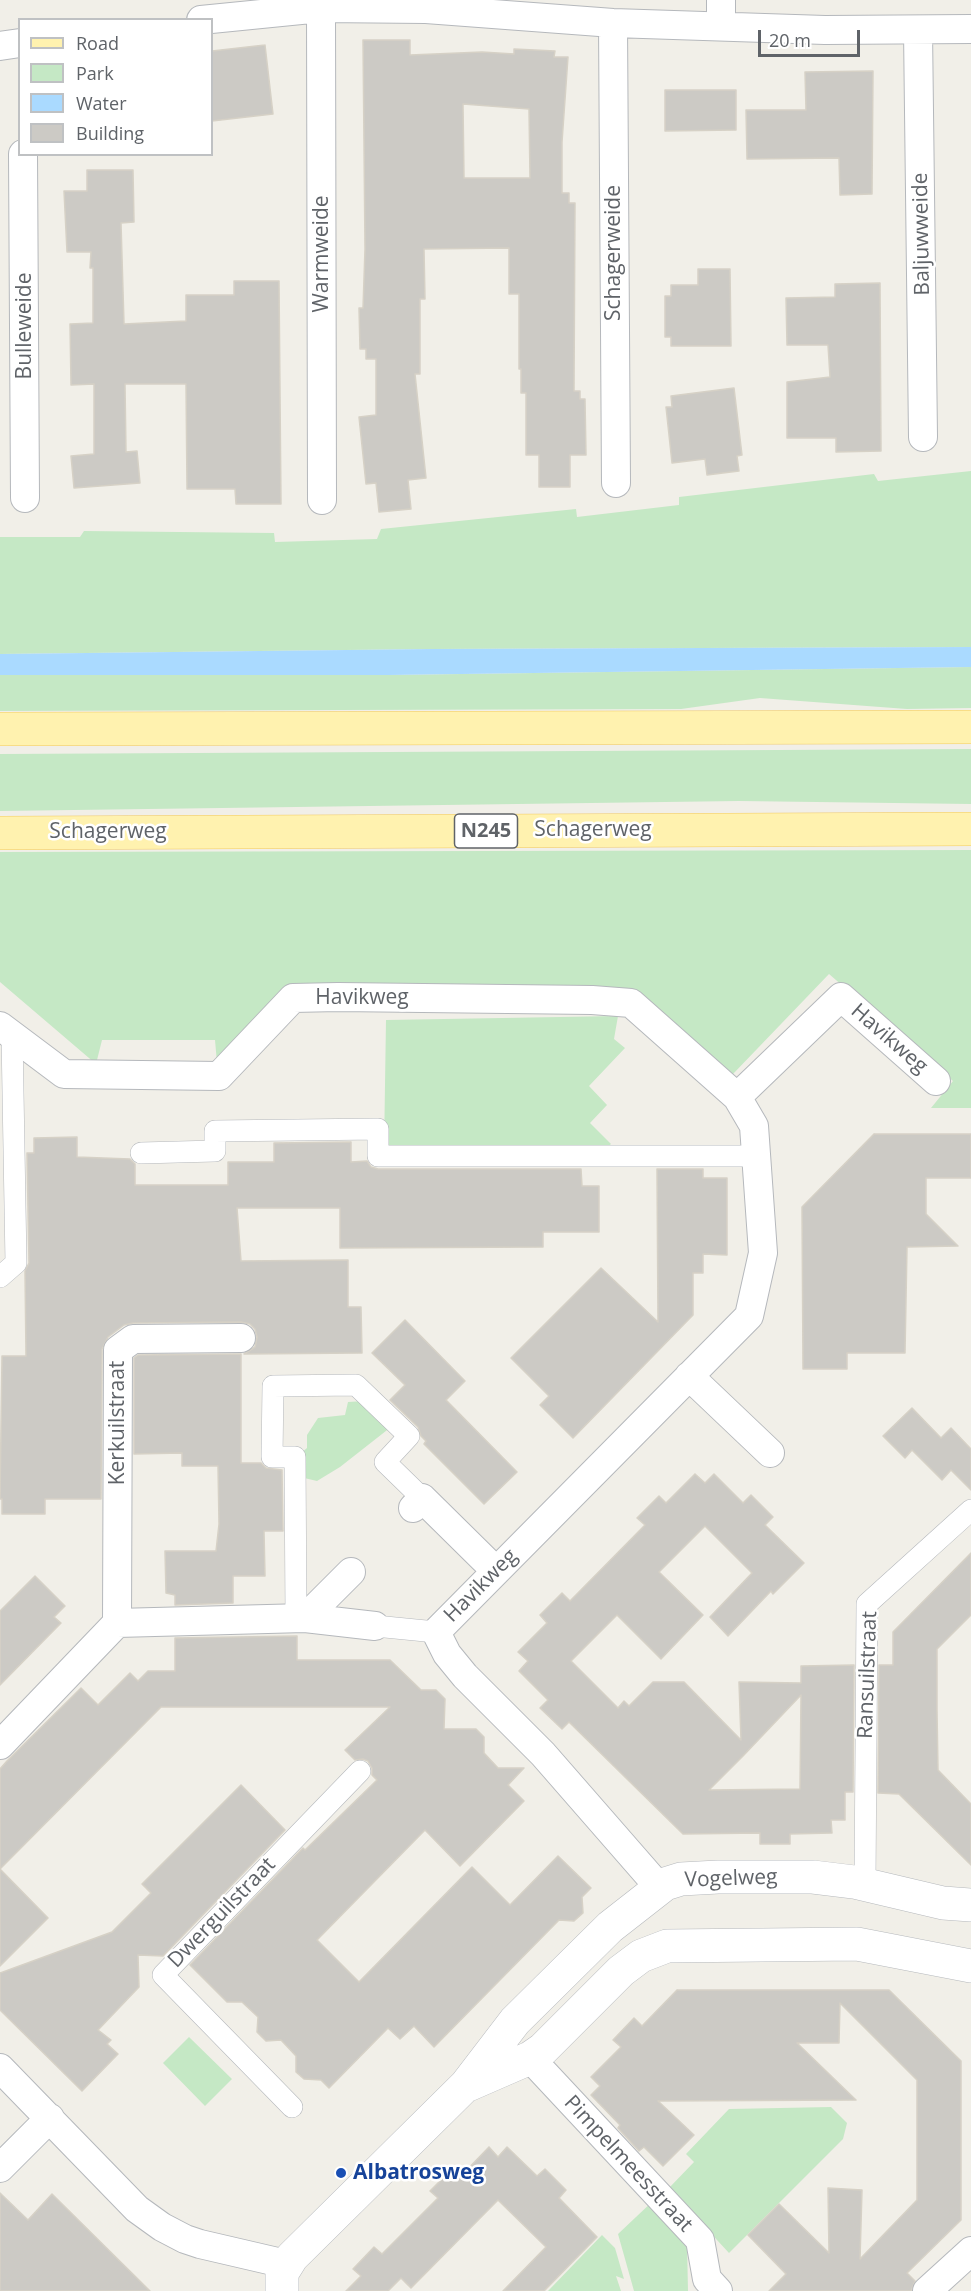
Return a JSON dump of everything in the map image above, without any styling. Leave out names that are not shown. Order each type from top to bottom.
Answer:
[{"type":"main road","points":[[0,729],[971,727]]},
{"type":"main road","name":"Schagerweg","points":[[0,833],[971,829]]},
{"type":"street","points":[[213,18],[259,12],[426,4],[613,23],[721,13],[825,30],[971,29]]},
{"type":"street","name":"Warmweide","points":[[321,8],[322,500]]},
{"type":"street","name":"Schagerweide","points":[[613,23],[616,483]]},
{"type":"street","name":"Baljuwweide","points":[[918,30],[923,437]]},
{"type":"street","points":[[0,46],[18,43]]},
{"type":"street","name":"Bulleweide","points":[[23,156],[26,498]]},
{"type":"street","name":"Havikweg","points":[[737,1097],[841,997],[936,1081]]},
{"type":"street","name":"Havikweg","points":[[6,1031],[64,1074],[219,1076],[293,999],[453,998],[621,1002],[631,1003],[737,1097],[754,1126],[763,1253],[749,1316],[436,1632],[447,1654],[465,1676],[543,1754],[659,1887]]},
{"type":"street","points":[[0,1277],[16,1263],[6,1031]]},
{"type":"street","points":[[141,1153],[216,1151],[215,1131],[378,1129],[378,1156],[756,1156]]},
{"type":"street","name":"Kerkuilstraat","points":[[117,1623],[118,1350],[133,1339],[241,1338]]},
{"type":"street","points":[[689,1376],[770,1453]]},
{"type":"street","points":[[300,1618],[295,1457],[272,1457],[273,1386],[356,1385],[409,1436],[385,1462],[418,1503],[496,1571]]},
{"type":"street","name":"Ransuilstraat","points":[[865,1884],[867,1604],[971,1510]]},
{"type":"street","points":[[300,1618],[351,1572]]},
{"type":"street","points":[[0,1745],[117,1623],[300,1618],[436,1632]]},
{"type":"street","name":"Dwerguilstraat","points":[[292,2106],[163,1975],[360,1771]]},
{"type":"street","name":"Vogelweg","points":[[284,2278],[466,2085],[515,2021],[610,1927],[659,1887],[681,1879],[813,1876],[865,1884],[943,1903],[971,1905]]},
{"type":"street","name":"Vogelweg","points":[[466,2085],[530,2058],[543,2049],[631,1962],[667,1946],[857,1944],[971,1966]]},
{"type":"street","name":"Pimpelmeesstraat","points":[[530,2058],[700,2240],[706,2287]]},
{"type":"street","points":[[0,2068],[137,2209],[162,2227],[185,2239],[284,2278]]},
{"type":"street","points":[[0,2168],[50,2118]]},
{"type":"street","points":[[927,2291],[971,2251]]},
{"type":"green space","points":[[971,471],[971,647],[432,649],[0,654],[0,537],[80,537],[84,531],[274,533],[275,542],[377,539],[381,529],[576,509],[577,517],[679,505],[679,497],[874,474],[878,481]]},
{"type":"green space","points":[[971,667],[971,708],[907,709],[760,698],[681,709],[0,711],[0,675],[389,675]]},
{"type":"green space","points":[[971,749],[971,804],[739,801],[0,811],[0,754]]},
{"type":"green space","points":[[971,850],[971,1108],[931,1108],[953,1081],[829,974],[733,1074],[667,1016],[637,996],[284,994],[217,1063],[215,1040],[102,1040],[96,1064],[0,982],[0,852]]},
{"type":"green space","points":[[618,1016],[614,1039],[625,1048],[589,1086],[607,1105],[590,1123],[611,1144],[604,1150],[384,1150],[386,1020]]},
{"type":"green space","points":[[365,1401],[391,1427],[340,1467],[317,1481],[300,1477],[300,1454],[307,1448],[307,1435],[318,1418],[345,1415],[348,1402]]},
{"type":"green space","points":[[189,2037],[232,2079],[205,2106],[163,2063]]},
{"type":"green space","points":[[831,2107],[847,2123],[843,2139],[729,2253],[669,2188],[694,2162],[686,2154],[729,2109]]},
{"type":"green space","points":[[654,2200],[687,2244],[688,2291],[634,2291],[618,2234]]},
{"type":"green space","points":[[602,2235],[615,2248],[624,2279],[616,2276],[621,2291],[548,2291]]},
{"type":"water","points":[[971,647],[971,667],[389,675],[0,675],[0,654],[432,649]]},
{"type":"building","points":[[363,40],[410,40],[410,55],[482,52],[514,54],[514,49],[555,51],[554,57],[568,57],[562,142],[562,193],[569,193],[569,203],[575,203],[574,391],[580,391],[580,399],[585,399],[586,455],[570,455],[570,487],[539,487],[539,455],[526,455],[526,393],[521,393],[521,369],[519,369],[519,294],[509,294],[509,248],[424,249],[425,299],[420,299],[420,374],[415,374],[426,478],[408,480],[411,509],[379,512],[376,483],[366,484],[359,417],[376,415],[376,359],[366,359],[366,349],[360,349],[359,308],[363,308],[365,249]],"holes":[[[463,104],[529,109],[530,178],[464,178]]]},
{"type":"building","points":[[265,45],[273,114],[213,121],[213,51]]},
{"type":"building","points":[[873,71],[872,194],[840,195],[839,158],[747,159],[746,110],[806,110],[805,72]]},
{"type":"building","points":[[665,90],[736,90],[736,130],[665,131]]},
{"type":"building","points":[[87,170],[133,170],[134,222],[121,223],[124,324],[186,321],[186,295],[234,295],[234,281],[279,281],[281,504],[236,504],[235,489],[187,489],[186,384],[125,384],[126,452],[137,451],[140,483],[74,488],[71,456],[94,454],[94,384],[71,385],[70,324],[93,323],[93,268],[90,268],[91,252],[67,252],[64,191],[87,191]]},
{"type":"building","points":[[698,269],[730,269],[731,346],[671,346],[671,337],[665,337],[665,296],[671,296],[671,285],[698,285]]},
{"type":"building","points":[[880,283],[881,451],[836,452],[836,438],[787,438],[787,382],[830,377],[828,345],[787,345],[786,298],[835,297],[835,284]]},
{"type":"building","points":[[734,388],[742,455],[737,456],[739,471],[707,475],[705,459],[672,463],[666,407],[672,407],[671,396]]},
{"type":"building","points":[[874,1134],[971,1134],[971,1178],[926,1178],[926,1214],[958,1246],[907,1247],[905,1353],[847,1353],[847,1369],[803,1369],[802,1207]]},
{"type":"building","points":[[77,1137],[77,1157],[130,1159],[135,1164],[135,1185],[228,1185],[228,1162],[274,1162],[274,1143],[351,1142],[351,1162],[367,1161],[371,1167],[378,1169],[581,1169],[582,1186],[599,1186],[599,1232],[543,1232],[543,1247],[340,1248],[340,1208],[237,1208],[241,1261],[348,1260],[348,1307],[361,1307],[362,1353],[244,1354],[255,1347],[257,1337],[255,1329],[250,1324],[241,1322],[124,1325],[108,1337],[102,1349],[101,1499],[45,1499],[45,1514],[2,1514],[2,1499],[0,1499],[2,1356],[26,1356],[25,1271],[29,1263],[27,1153],[34,1153],[34,1138]]},
{"type":"building","points":[[657,1169],[703,1169],[703,1178],[727,1178],[727,1255],[703,1254],[703,1273],[693,1273],[693,1315],[573,1438],[540,1405],[549,1396],[511,1358],[601,1268],[658,1322]]},
{"type":"building","points":[[405,1320],[465,1381],[446,1400],[517,1472],[484,1504],[424,1444],[426,1441],[421,1436],[418,1427],[390,1400],[405,1385],[372,1353]]},
{"type":"building","points":[[241,1354],[241,1463],[261,1463],[266,1468],[282,1470],[283,1531],[264,1531],[265,1576],[233,1576],[233,1603],[175,1605],[175,1595],[166,1593],[165,1551],[216,1551],[219,1524],[218,1466],[182,1466],[182,1453],[134,1454],[134,1358],[138,1355]]},
{"type":"building","points":[[912,1408],[941,1438],[951,1428],[971,1449],[971,1490],[951,1470],[942,1480],[912,1450],[905,1458],[883,1436]]},
{"type":"building","points":[[695,1474],[705,1483],[714,1474],[743,1503],[751,1495],[773,1517],[765,1525],[804,1563],[773,1594],[771,1591],[728,1636],[710,1617],[752,1573],[705,1526],[659,1572],[703,1615],[661,1659],[617,1615],[571,1661],[618,1708],[624,1701],[629,1706],[653,1682],[684,1682],[741,1740],[739,1682],[801,1683],[801,1666],[854,1665],[853,1792],[845,1792],[845,1820],[831,1820],[832,1833],[790,1834],[790,1844],[760,1844],[760,1833],[683,1834],[569,1722],[562,1729],[540,1708],[548,1700],[519,1671],[528,1661],[518,1652],[547,1623],[540,1615],[562,1593],[570,1601],[645,1525],[637,1518],[659,1496],[666,1503]],"holes":[[[801,1695],[800,1789],[709,1790]]]},
{"type":"building","points":[[971,1553],[971,1615],[937,1649],[937,1710],[938,1770],[971,1804],[971,1865],[899,1794],[878,1793],[879,1665],[893,1665],[893,1632]]},
{"type":"building","points":[[35,1576],[65,1606],[54,1617],[61,1623],[0,1685],[0,1611]]},
{"type":"building","points":[[297,1636],[297,1660],[390,1660],[421,1690],[436,1690],[445,1699],[444,1729],[476,1729],[484,1737],[484,1753],[498,1768],[524,1768],[508,1785],[524,1801],[460,1866],[425,1830],[317,1940],[359,1982],[472,1867],[510,1905],[558,1856],[591,1888],[582,1897],[583,1913],[574,1921],[559,1920],[434,2047],[414,2026],[400,2039],[388,2028],[329,2088],[321,2080],[304,2079],[296,2072],[296,2056],[281,2040],[266,2041],[257,2032],[258,2017],[242,2002],[227,2002],[190,1965],[303,1848],[305,1850],[377,1780],[372,1775],[372,1768],[368,1761],[355,1760],[345,1750],[390,1707],[161,1707],[0,1869],[0,1769],[81,1688],[98,1705],[130,1673],[138,1681],[148,1671],[175,1671],[175,1638]]},
{"type":"building","points":[[241,1785],[285,1830],[163,1956],[138,1955],[139,1987],[98,2030],[111,2040],[107,2044],[118,2054],[82,2091],[0,2010],[0,1973],[112,1932],[151,1893],[142,1884]]},
{"type":"building","points":[[0,1869],[48,1918],[0,1966]]},
{"type":"building","points":[[677,1990],[889,1990],[961,2061],[961,2220],[907,2273],[915,2281],[911,2291],[769,2291],[786,2274],[748,2235],[779,2204],[829,2253],[828,2188],[862,2190],[860,2259],[917,2200],[917,2080],[840,2003],[839,2043],[797,2043],[856,2100],[658,2101],[694,2135],[663,2166],[644,2147],[639,2151],[618,2128],[620,2125],[591,2095],[600,2086],[591,2077],[621,2047],[613,2040],[634,2018],[642,2026]]},
{"type":"building","points":[[489,2147],[498,2157],[507,2147],[537,2176],[545,2169],[566,2190],[559,2198],[597,2237],[544,2291],[503,2291],[546,2247],[498,2200],[411,2288],[401,2278],[388,2291],[346,2291],[361,2276],[353,2269],[374,2247],[382,2254],[438,2198],[430,2191],[452,2169],[460,2177]]},
{"type":"building","points":[[0,2193],[28,2220],[52,2194],[150,2291],[0,2291]]},
{"type":"place","name":"Albatrosweg","points":[[341,2173]]}]
